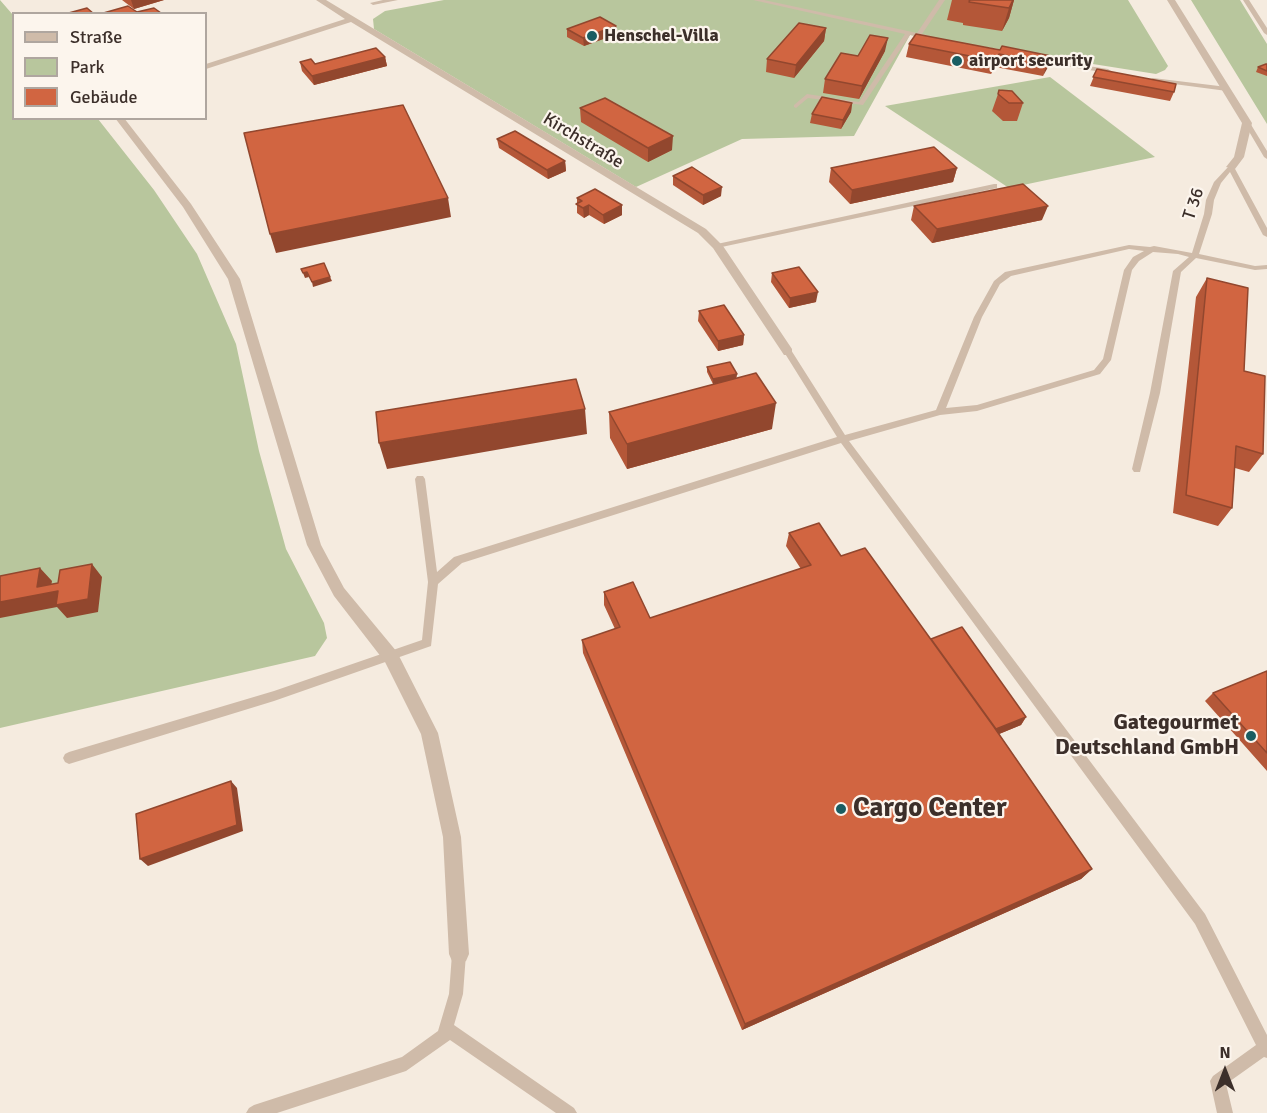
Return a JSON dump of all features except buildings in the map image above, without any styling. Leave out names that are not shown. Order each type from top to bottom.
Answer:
[{"type":"street","name":"Kirchstraße","points":[[320,0],[702,231],[717,246],[788,352]]},
{"type":"street","points":[[1171,0],[1247,123],[1239,157],[1232,167]]},
{"type":"street","points":[[207,67],[352,19]]},
{"type":"street","points":[[120,120],[187,206],[234,279],[314,545],[339,592],[392,657],[429,733],[452,837],[459,954]]},
{"type":"lane","points":[[373,3],[395,0]]},
{"type":"lane","points":[[756,0],[939,39]]},
{"type":"lane","points":[[918,35],[942,0]]},
{"type":"lane","points":[[1246,0],[1267,33]]},
{"type":"lane","points":[[796,106],[807,96],[861,104],[908,33]]},
{"type":"lane","points":[[1024,58],[1121,74]]},
{"type":"lane","points":[[1143,78],[1227,89]]},
{"type":"lane","points":[[1247,123],[1264,146],[1267,157]]},
{"type":"lane","points":[[1232,167],[1267,235]]},
{"type":"lane","name":"T 36","points":[[1195,255],[1210,200],[1218,182],[1232,167]]},
{"type":"lane","points":[[717,246],[994,186]]},
{"type":"lane","points":[[940,412],[978,317],[997,283],[1002,279],[1023,270],[1129,247],[1195,255],[1254,268],[1267,267]]},
{"type":"lane","points":[[433,582],[458,560],[843,439],[940,412],[977,408],[1097,372],[1104,367],[1128,270],[1136,259],[1154,249]]},
{"type":"lane","points":[[1137,470],[1155,393],[1177,272],[1195,255]]},
{"type":"lane","points":[[788,352],[843,439],[1200,919],[1266,1048],[1218,1081],[1225,1113]]},
{"type":"lane","points":[[69,758],[392,657],[427,643],[433,582],[420,479]]},
{"type":"lane","points":[[254,1113],[406,1063],[444,1036],[456,994],[459,954]]},
{"type":"lane","points":[[447,1029],[569,1113]]},
{"type":"green space","points":[[0,0],[12,14],[12,120],[99,120],[154,190],[197,254],[236,344],[259,451],[286,549],[324,623],[327,638],[315,656],[0,728]]},
{"type":"green space","points":[[444,0],[1128,0],[1168,66],[1156,74],[910,35],[854,136],[742,139],[636,187],[374,29],[373,19],[385,11]]},
{"type":"green space","points":[[1191,0],[1240,0],[1267,44],[1267,124]]},
{"type":"green space","points":[[1050,77],[1155,157],[1009,188],[885,106]]},
{"type":"place","name":"Henschel-Villa","points":[[592,36]]},
{"type":"place","name":"airport security","points":[[957,61]]},
{"type":"place","name":"Gategourmet Deutschland GmbH","points":[[1251,736]]},
{"type":"place","name":"Cargo Center","points":[[841,809]]}]
